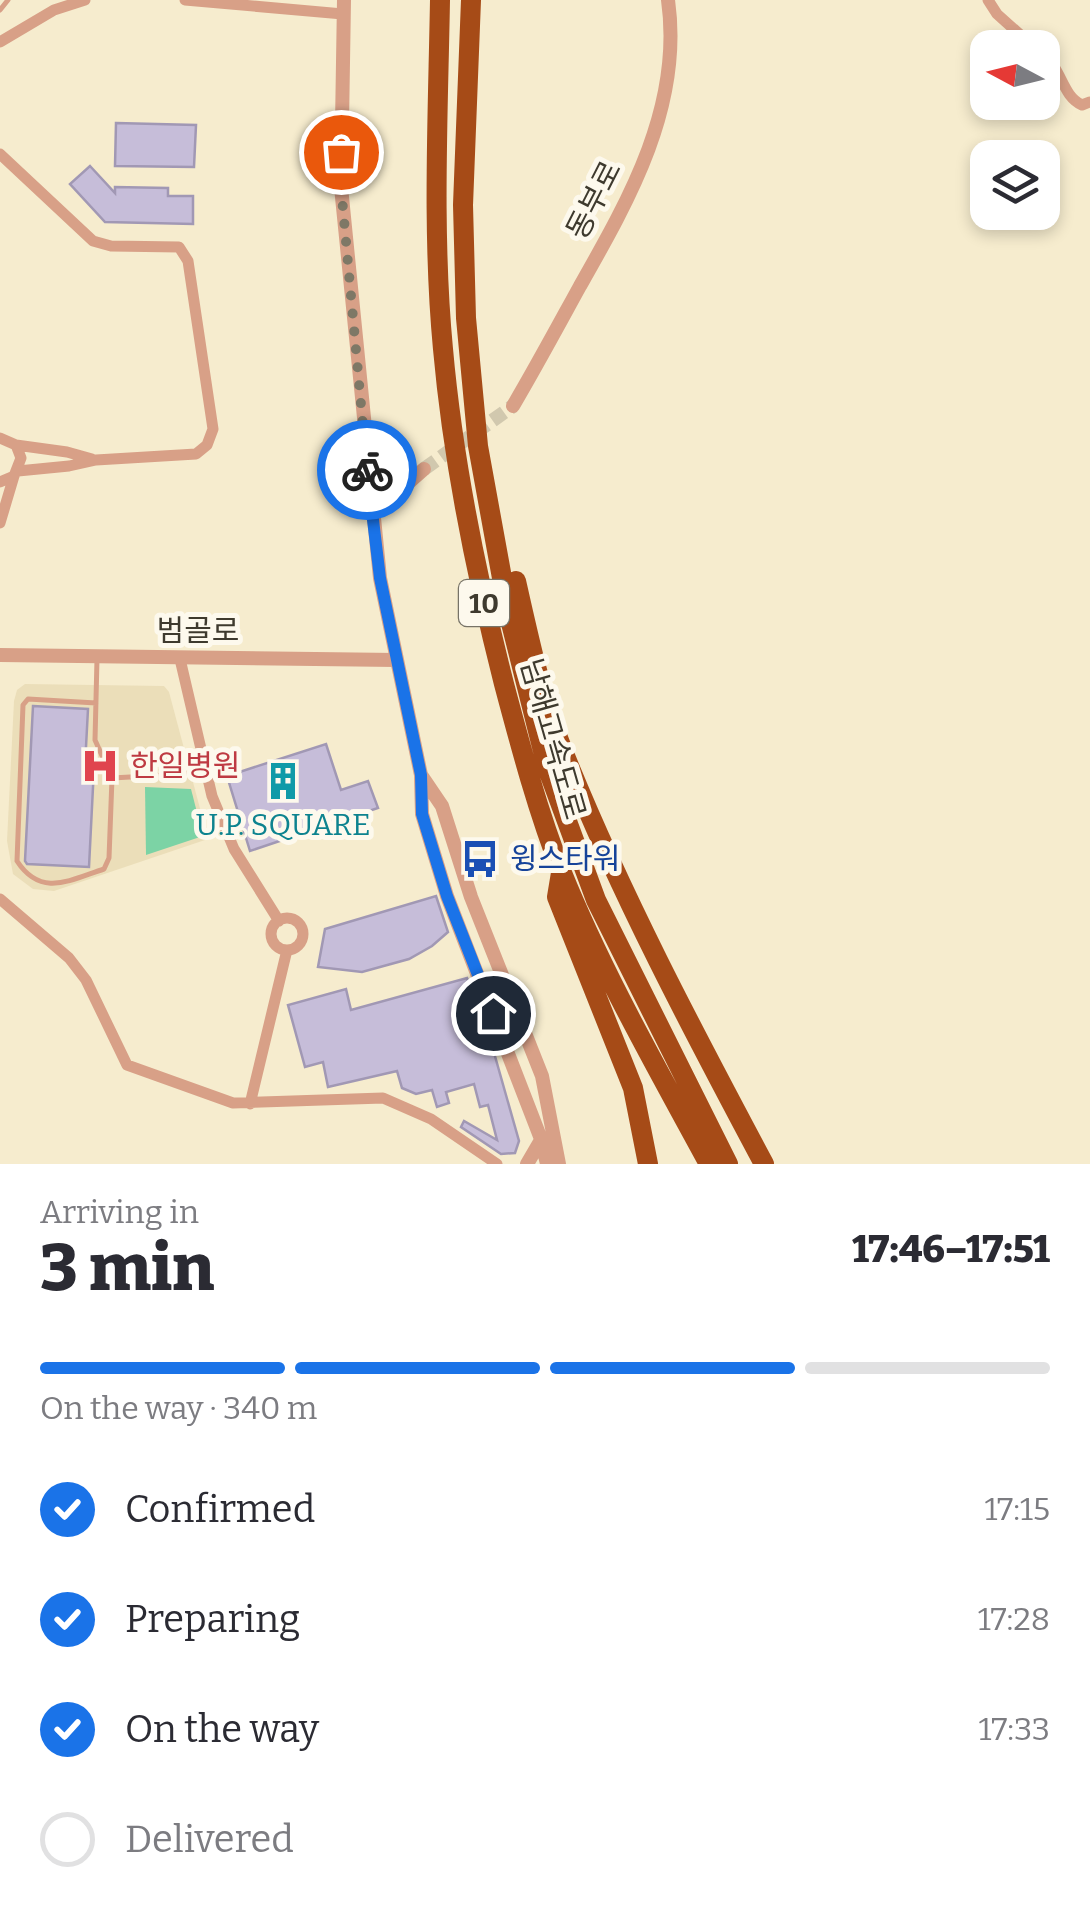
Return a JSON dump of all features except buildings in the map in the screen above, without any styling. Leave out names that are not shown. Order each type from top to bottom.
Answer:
[{"type":"highway","name":"남해고속도로","points":[[440,0],[436,186],[442,348],[458,468],[490,630],[524,759],[561,871],[630,1018],[709,1164]]},
{"type":"highway","name":"남해고속도로","points":[[472,0],[463,205],[466,318],[487,510],[546,766],[612,933],[728,1164]]},
{"type":"highway","points":[[487,510],[508,550],[539,678],[562,749],[630,904],[766,1164]]},
{"type":"highway","points":[[561,871],[557,897],[633,1088],[648,1164]]},
{"type":"street","points":[[0,42],[52,5],[85,0]]},
{"type":"street","points":[[186,0],[343,7],[341,187],[372,515],[396,660],[421,775],[422,814],[447,896],[541,1139],[547,1164]]},
{"type":"street","name":"동부로","points":[[513,406],[628,202],[657,131],[669,58],[668,0]]},
{"type":"street","points":[[988,0],[1014,30]]},
{"type":"street","points":[[1060,75],[1076,103],[1090,102]]},
{"type":"street","points":[[0,154],[93,241],[111,246],[179,248],[188,260],[213,429],[207,445],[196,454],[96,460],[16,473],[0,482]]},
{"type":"street","points":[[1,437],[16,445],[96,460]]},
{"type":"street","points":[[0,522],[21,458],[16,445]]},
{"type":"street","points":[[372,515],[424,469]]},
{"type":"street","name":"범골로","points":[[0,654],[396,660]]},
{"type":"street","points":[[180,659],[212,796],[234,849],[279,920]]},
{"type":"street","points":[[421,775],[442,806],[471,898],[542,1076],[560,1164]]},
{"type":"street","points":[[0,899],[69,958],[86,980],[128,1065],[233,1103],[383,1098],[431,1118],[497,1164]]},
{"type":"street","points":[[289,919],[301,928],[300,943],[287,950],[277,947],[272,928],[279,920],[289,919]]},
{"type":"street","points":[[250,1104],[287,950]]},
{"type":"street","points":[[527,1164],[541,1139]]},
{"type":"lane","points":[[0,10],[8,0]]},
{"type":"lane","points":[[96,702],[28,698],[23,705],[17,861],[28,878],[60,884],[104,869],[109,858],[112,778],[96,740],[97,658]]},
{"type":"lane","points":[[112,778],[206,773]]},
{"type":"shaded area","name":"한일병원","points":[[25,684],[164,686],[169,692],[206,831],[205,840],[54,891],[33,889],[13,874],[7,841],[14,701],[17,690]]},
{"type":"green space","points":[[145,787],[191,789],[203,836],[146,855]]},
{"type":"tunnel","points":[[424,469],[513,406]]},
{"type":"way so far","points":[[341,152],[367,470]]},
{"type":"place","name":"한일병원","points":[[100,766]]},
{"type":"place","name":"U.P. SQUARE","points":[[283,781]]},
{"type":"place","name":"윙스타워","points":[[480,859]]},
{"type":"route","points":[[367,470],[380,578],[421,775],[422,814],[447,896],[493,1013]]}]
